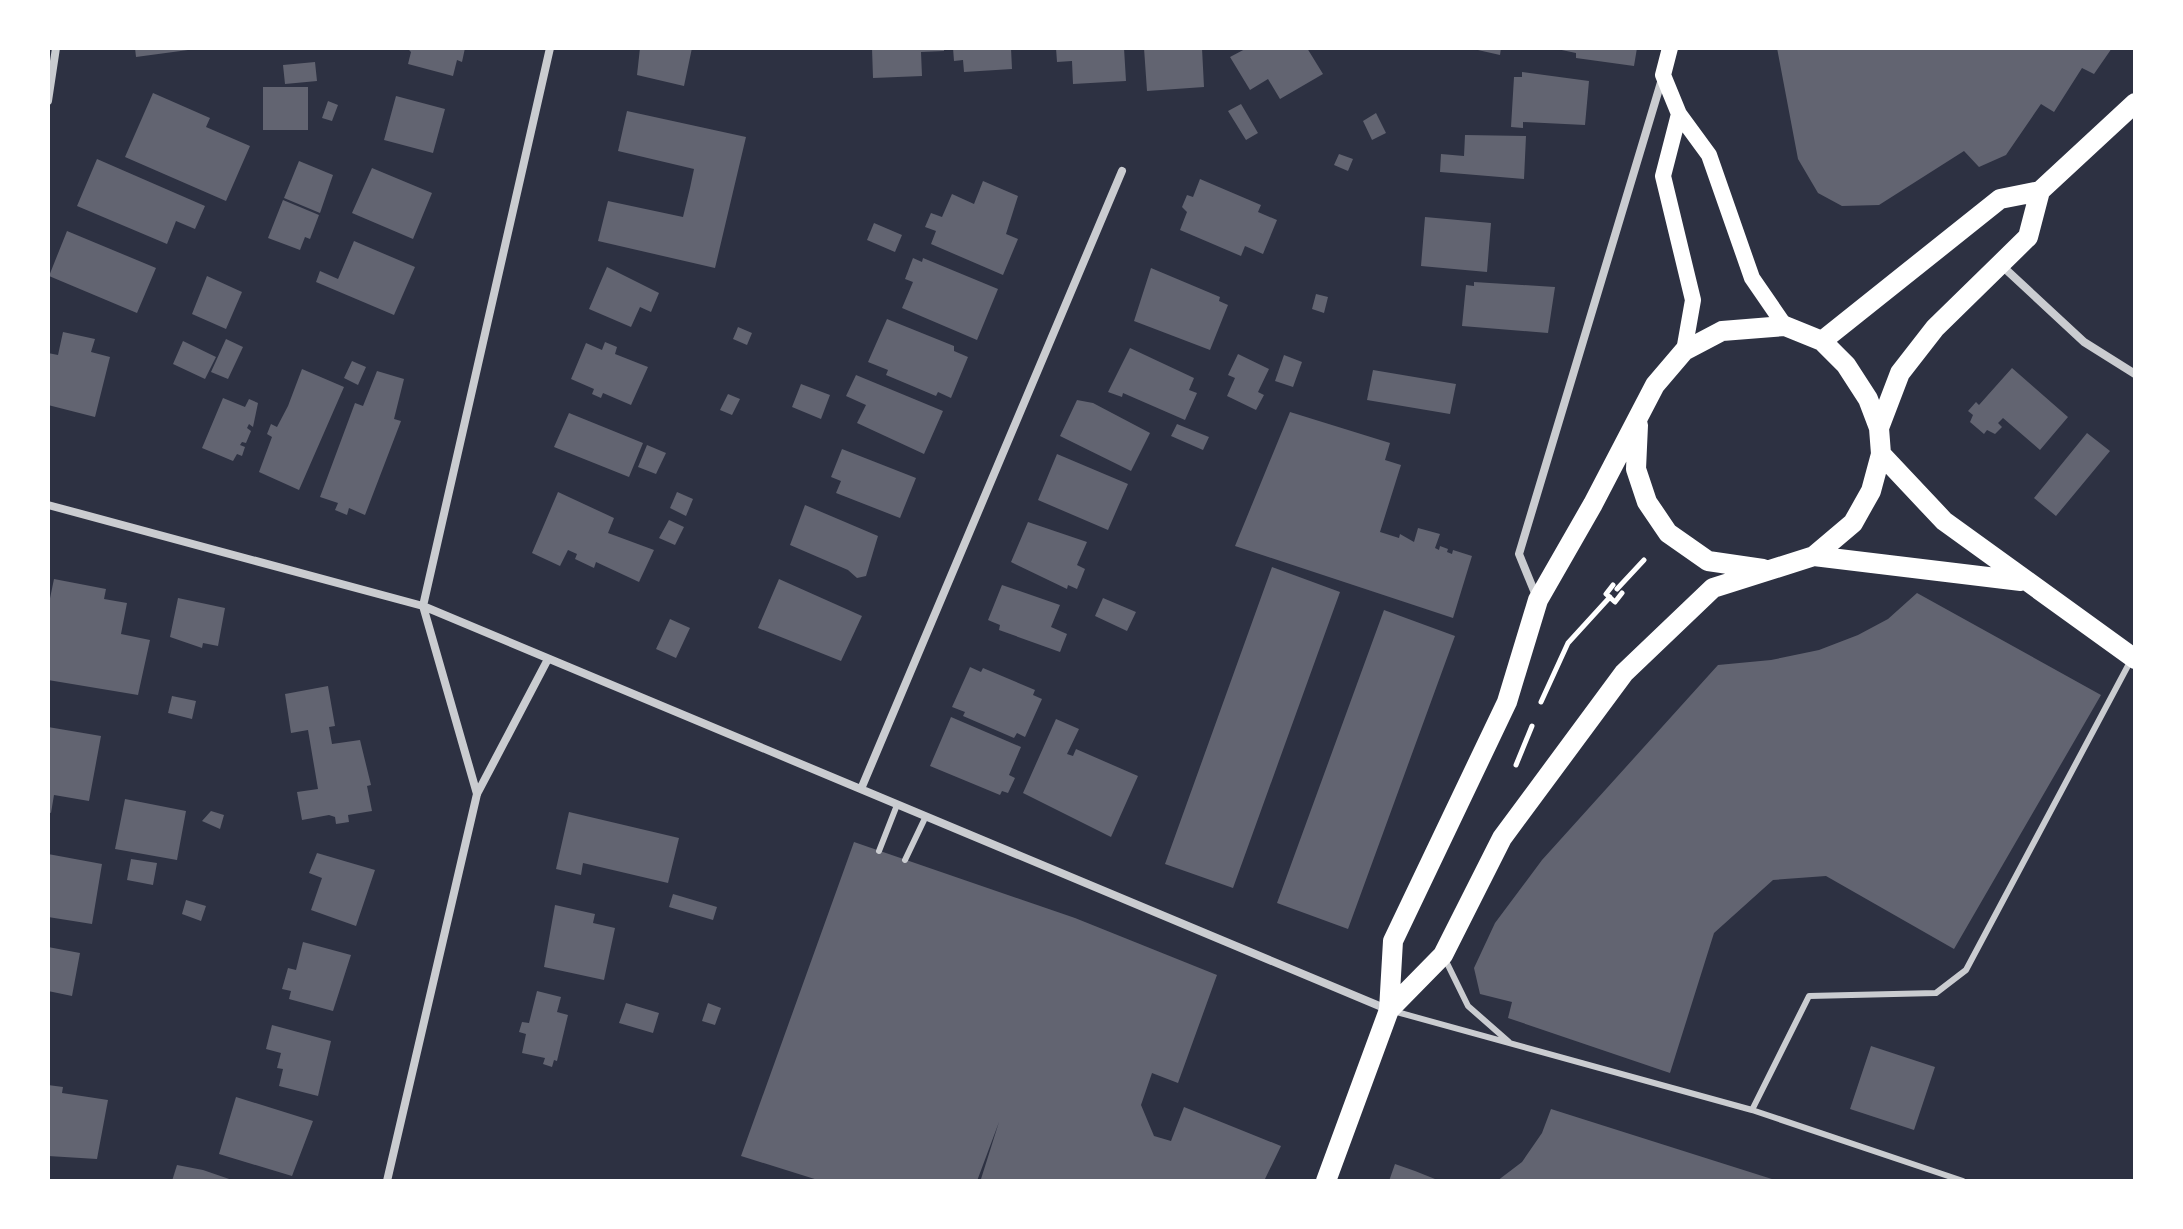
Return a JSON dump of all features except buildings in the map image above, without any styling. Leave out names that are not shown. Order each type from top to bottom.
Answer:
[{"type":"main road","points":[[1670,48],[1663,75],[1679,114],[1709,155],[1752,278],[1785,326]]},
{"type":"main road","points":[[1822,341],[2000,199],[2040,191],[2135,103]]},
{"type":"main road","points":[[1679,114],[1663,176],[1693,300],[1684,351]]},
{"type":"main road","points":[[1879,428],[1900,373],[1938,323],[2028,237],[2040,191]]},
{"type":"main road","points":[[1326,1181],[1389,1010],[1393,941],[1507,702],[1538,600],[1655,385],[1684,351],[1722,331],[1785,326],[1822,341],[1846,365],[1861,388],[1879,428],[1881,454],[1871,491],[1853,523],[1814,556]]},
{"type":"main road","points":[[1638,420],[1636,469],[1647,502],[1668,533],[1708,561],[1766,570]]},
{"type":"main road","points":[[1881,454],[1944,521],[2134,658]]},
{"type":"main road","points":[[1389,1010],[1443,955],[1502,838],[1624,673],[1713,588],[1814,556],[2025,582]]},
{"type":"street","points":[[48,101],[56,48]]},
{"type":"street","points":[[477,794],[423,606],[550,48]]},
{"type":"street","points":[[1538,600],[1519,554],[1663,75]]},
{"type":"street","points":[[861,789],[1122,171]]},
{"type":"street","points":[[2000,264],[2084,342],[2135,374]]},
{"type":"street","points":[[48,505],[423,606],[1389,1010]]},
{"type":"street","points":[[387,1181],[477,794],[548,659]]},
{"type":"lane","points":[[1752,1110],[1809,996],[1936,993],[1966,970],[2134,658]]},
{"type":"lane","points":[[879,851],[897,805]]},
{"type":"lane","points":[[905,860],[926,816]]},
{"type":"lane","points":[[1443,955],[1468,1006],[1512,1044]]},
{"type":"lane","points":[[1389,1010],[1752,1110],[1963,1181]]},
{"type":"path","points":[[1617,589],[1644,560]]}]
